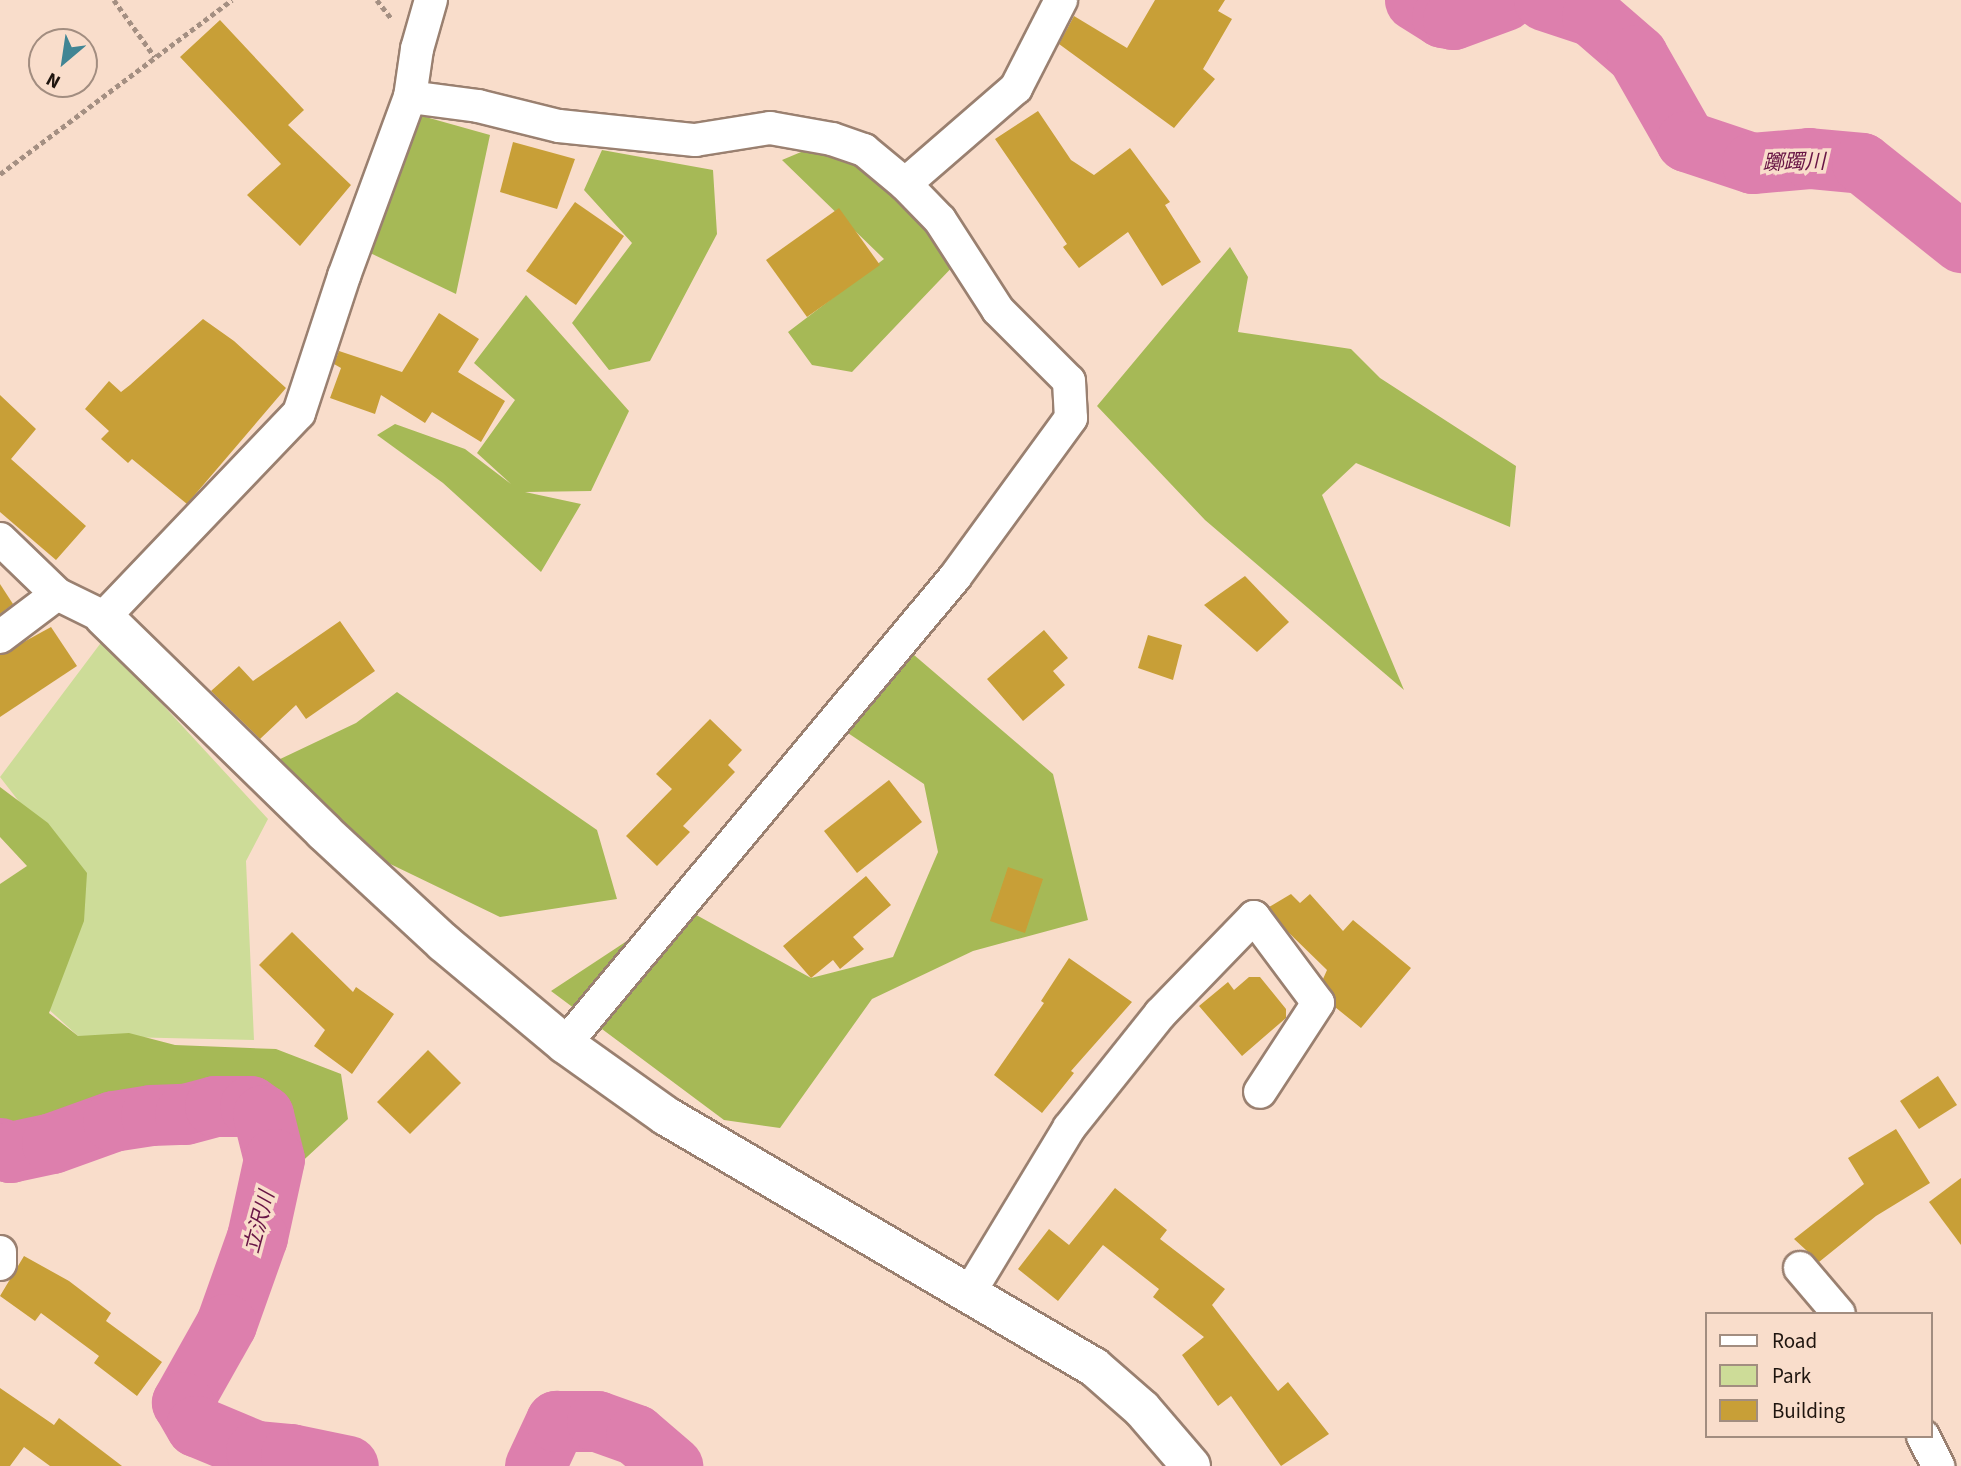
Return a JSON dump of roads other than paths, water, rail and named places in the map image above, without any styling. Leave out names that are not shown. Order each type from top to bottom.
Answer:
[{"type":"street","points":[[104,617],[299,413],[344,275],[410,97],[417,49],[431,0]]},
{"type":"street","points":[[905,184],[1016,88],[1061,0]]},
{"type":"street","points":[[410,97],[478,106],[559,126],[695,140],[770,128],[832,139],[864,150],[905,184],[940,220],[998,310],[1069,381],[1071,418],[955,577],[565,1044]]},
{"type":"street","points":[[0,539],[57,594],[104,617],[434,933],[565,1044],[666,1116],[1094,1367],[1142,1409],[1191,1466]]},
{"type":"street","points":[[0,637],[57,594]]},
{"type":"street","points":[[968,1295],[1069,1128],[1160,1014],[1254,917],[1318,1003],[1260,1092]]},
{"type":"street","points":[[0,1252],[0,1264]]},
{"type":"street","points":[[1800,1268],[1837,1312]]},
{"type":"street","points":[[1924,1438],[1938,1466]]},
{"type":"waterway","name":"躑躅川","points":[[1415,0],[1442,17],[1453,19],[1505,0]]},
{"type":"waterway","name":"躑躅川","points":[[1544,0],[1592,16],[1637,55],[1686,141],[1752,163],[1809,158],[1862,163],[1961,242]]},
{"type":"waterway","name":"立沢川","points":[[0,1148],[10,1152],[52,1143],[113,1121],[151,1115],[185,1114],[215,1106],[250,1106],[263,1115],[274,1159],[257,1237],[226,1324],[182,1402],[196,1426],[256,1451],[291,1454],[348,1466]]},
{"type":"waterway","name":"立沢川","points":[[535,1466],[556,1421],[597,1421],[636,1435],[672,1466]]}]
